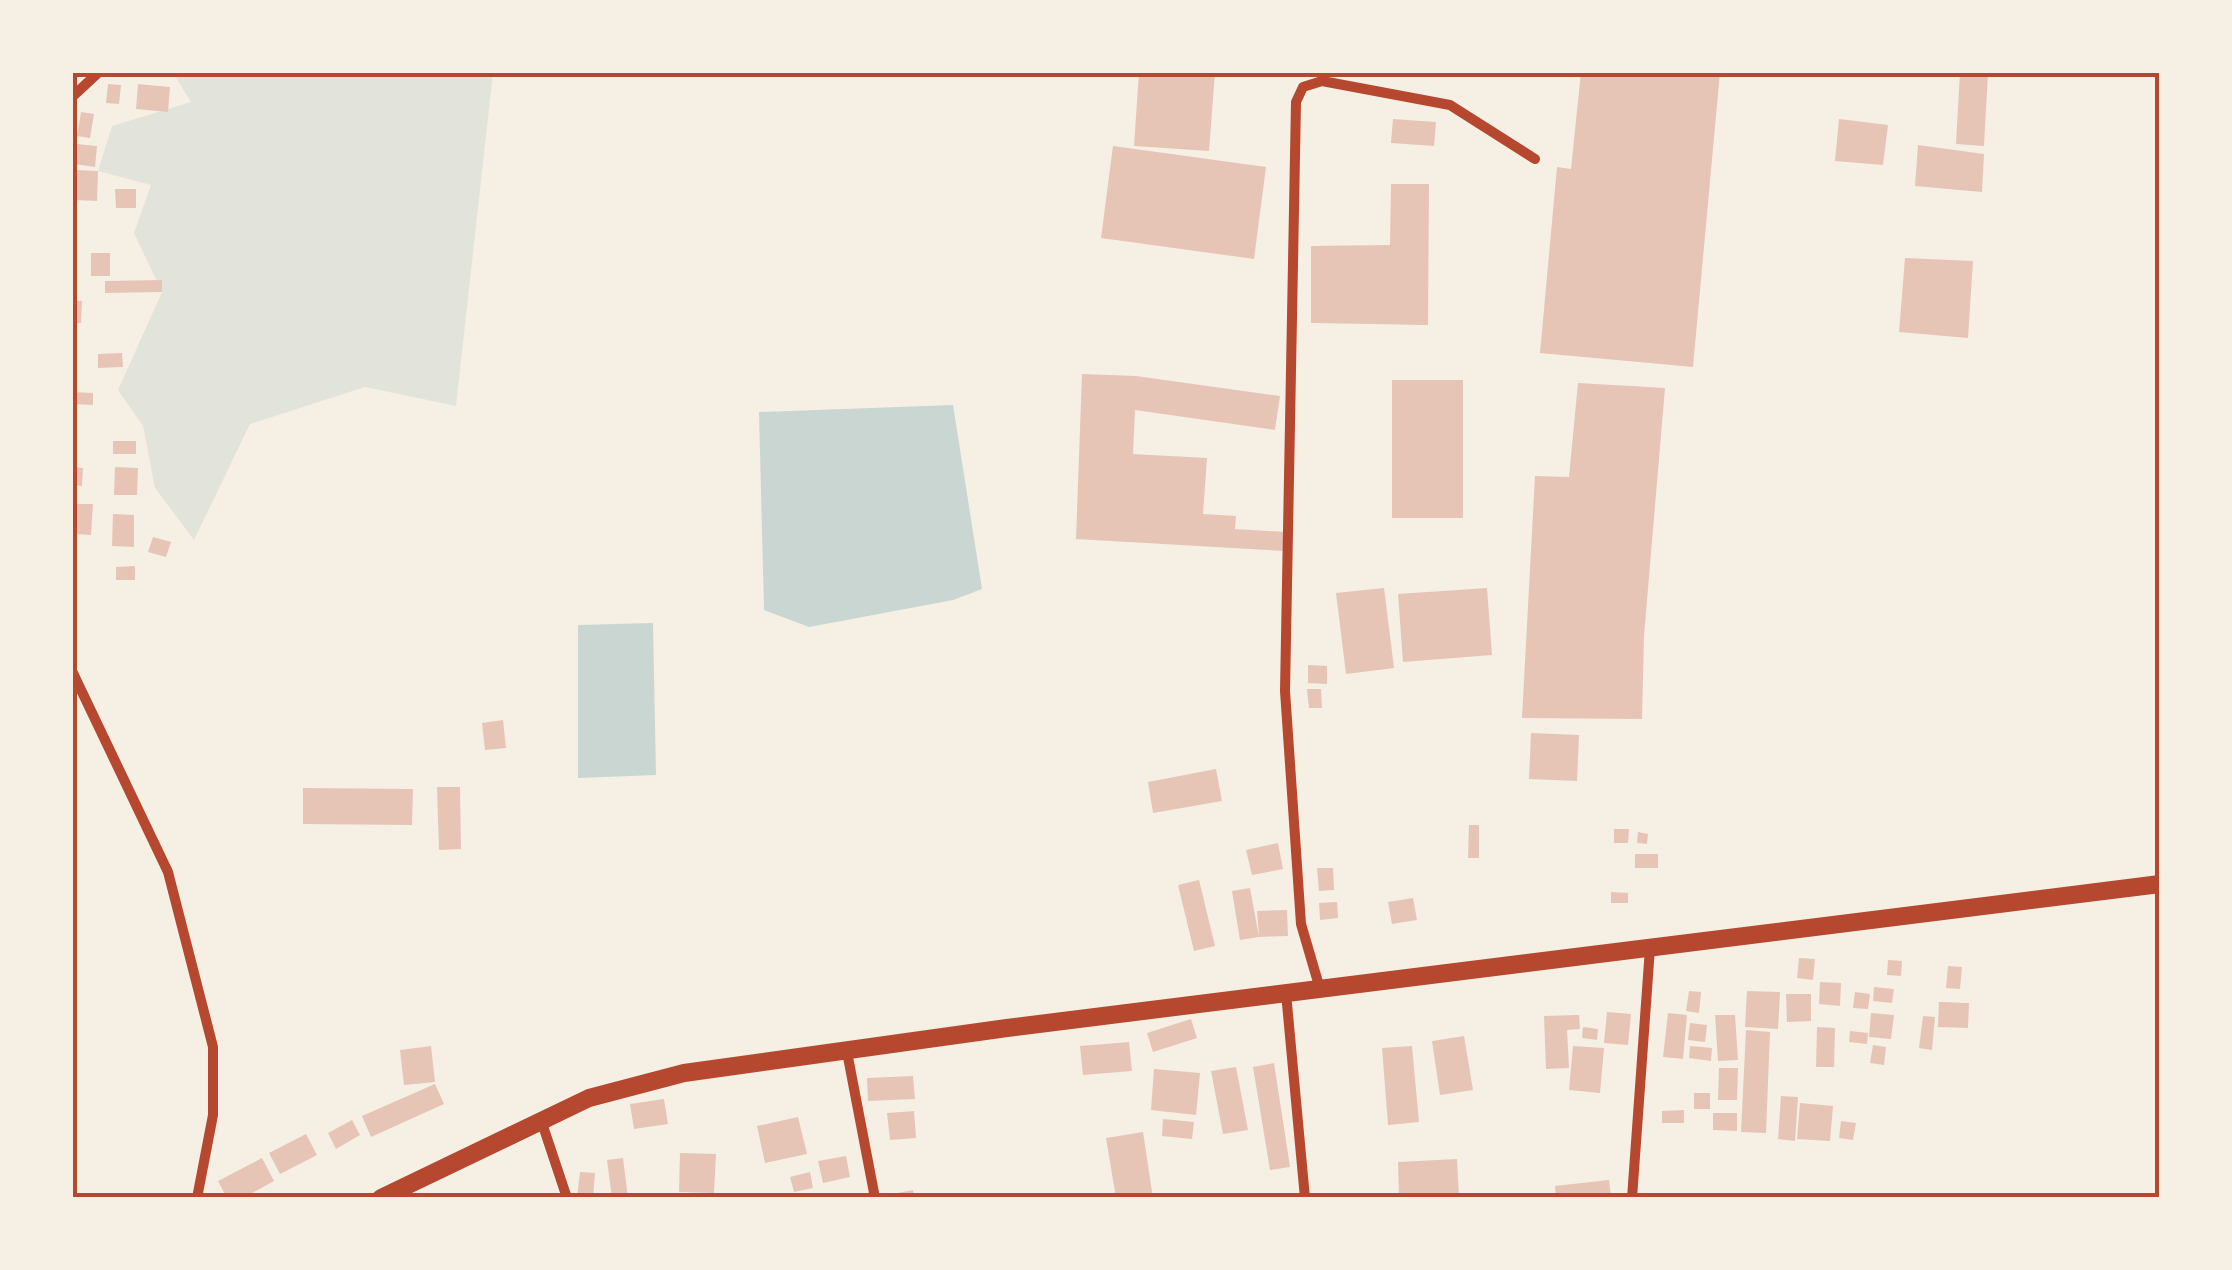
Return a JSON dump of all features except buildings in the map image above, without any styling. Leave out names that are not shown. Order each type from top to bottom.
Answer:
[{"type":"main road","points":[[392,1195],[589,1098],[684,1073],[2160,884]]},
{"type":"street","points":[[72,97],[99,72]]},
{"type":"street","points":[[1320,989],[1301,924],[1285,691],[1296,102],[1304,87],[1322,82],[1450,105],[1535,158]]},
{"type":"street","points":[[72,671],[168,872],[213,1047],[213,1115],[197,1198]]},
{"type":"street","points":[[1632,1198],[1650,948]]},
{"type":"street","points":[[1286,993],[1305,1198]]},
{"type":"street","points":[[847,1052],[875,1198]]},
{"type":"street","points":[[541,1120],[567,1198]]},
{"type":"shaded area","points":[[173,73],[493,73],[456,406],[365,387],[250,424],[194,540],[155,488],[143,426],[118,390],[162,292],[134,233],[151,185],[98,171],[112,126],[191,102]]},
{"type":"shaded area","points":[[953,405],[982,589],[953,600],[809,627],[764,610],[759,412]]},
{"type":"shaded area","points":[[653,623],[656,775],[578,778],[578,625]]}]
